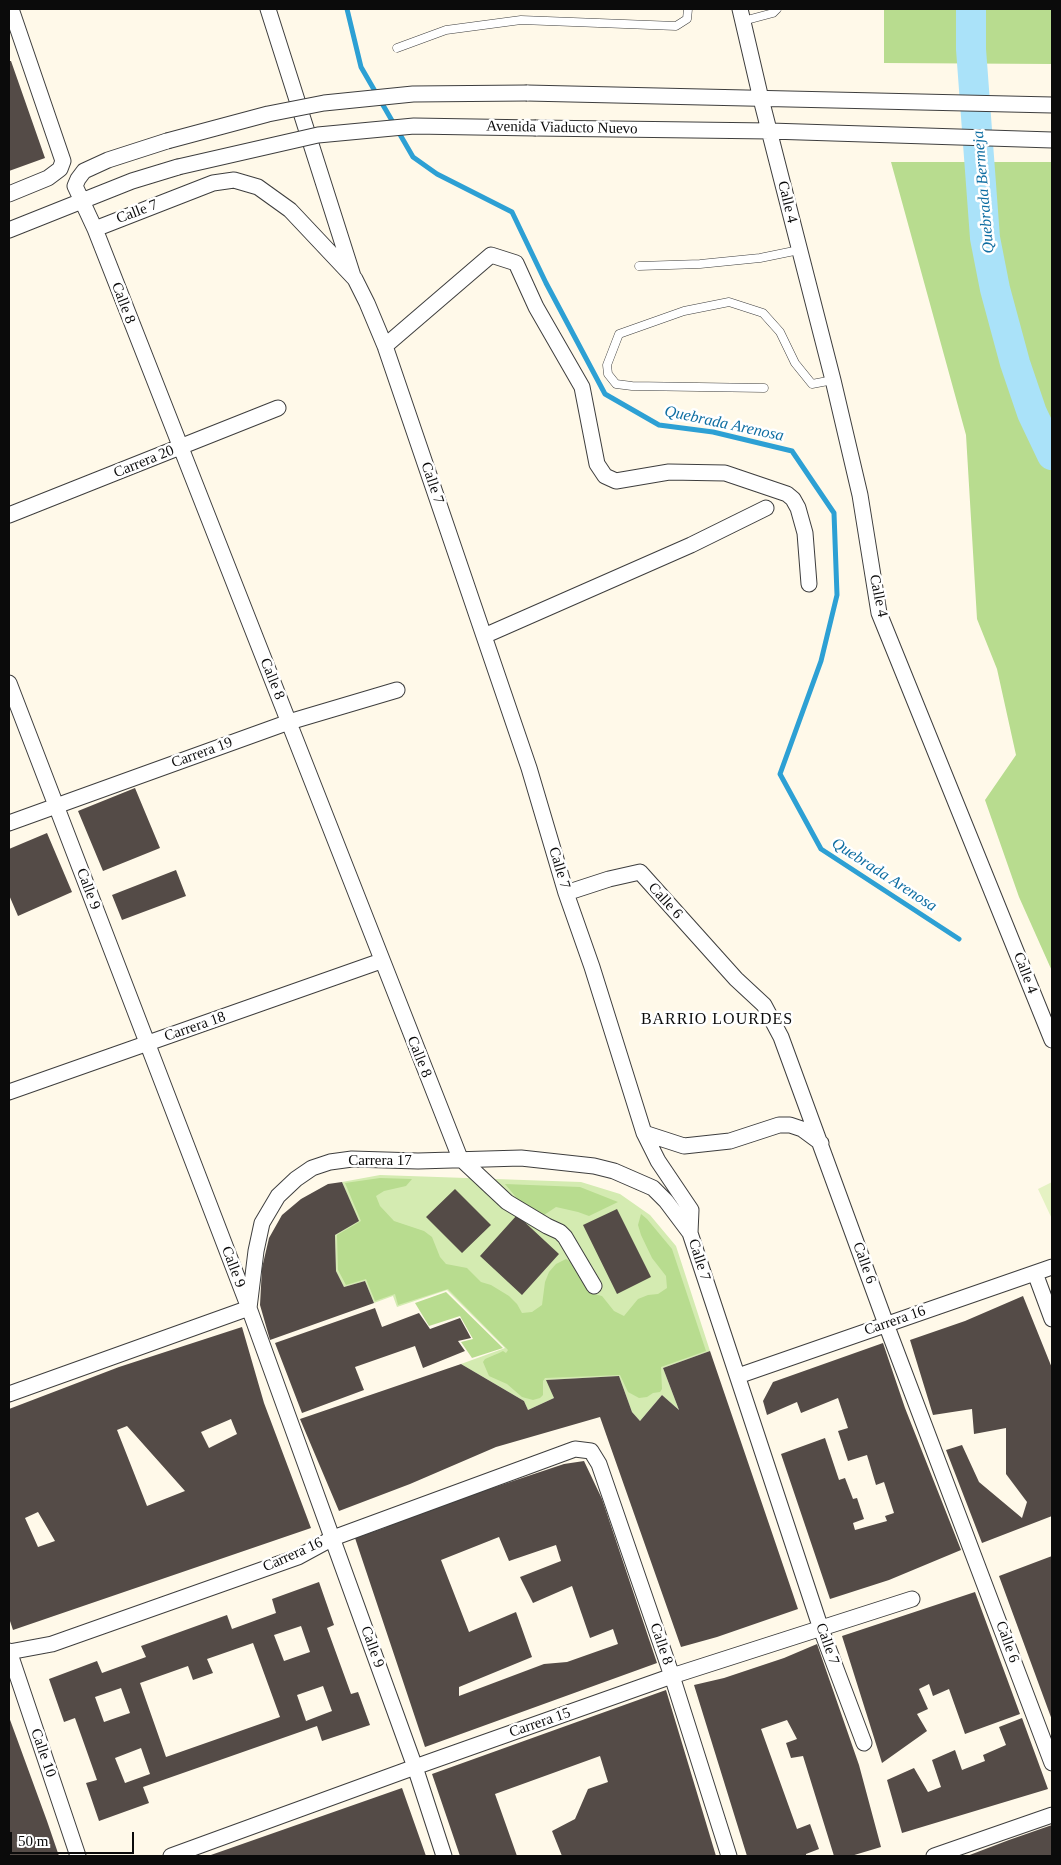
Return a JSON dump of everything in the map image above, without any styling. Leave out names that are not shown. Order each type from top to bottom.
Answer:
[{"type":"street","points":[[9,194],[48,178],[60,169],[62,161],[36,76],[12,9]]},
{"type":"street","points":[[268,9],[354,280]]},
{"type":"street","name":"Calle 4","points":[[742,15],[761,99],[833,380],[860,495],[879,612],[1052,1040]]},
{"type":"street","points":[[62,161],[84,171],[108,160],[168,141],[268,114],[324,103],[413,94],[527,93],[1052,105]]},
{"type":"street","name":"Avenida Viaducto Nuevo","points":[[9,230],[132,181],[178,167],[318,135],[414,126],[770,131],[1052,140]]},
{"type":"street","name":"Calle 8","points":[[84,171],[75,186],[95,229],[460,1158]]},
{"type":"street","name":"Calle 7","points":[[95,229],[213,183],[234,180],[258,187],[290,210],[354,280],[368,304],[385,346],[529,768],[566,893],[592,967],[644,1133],[658,1161],[691,1210],[690,1232],[822,1629],[864,1743]]},
{"type":"street","points":[[385,346],[491,255],[516,263],[536,307],[582,387],[598,464],[605,476],[616,481],[669,472],[725,474],[787,494],[793,499],[798,508],[805,533],[809,584]]},
{"type":"street","name":"Carrera 20","points":[[9,515],[278,408]]},
{"type":"street","points":[[484,636],[691,545],[766,508]]},
{"type":"street","name":"Calle 9","points":[[9,683],[249,1308],[415,1767],[444,1856]]},
{"type":"street","name":"Carrera 19","points":[[9,823],[288,722],[397,690]]},
{"type":"street","name":"Calle 6","points":[[566,893],[609,879],[640,872],[736,979],[764,1005],[781,1038],[886,1324],[954,1499],[1052,1764]]},
{"type":"street","name":"Carrera 18","points":[[9,1092],[381,961]]},
{"type":"street","points":[[644,1133],[684,1146],[730,1141],[779,1125],[790,1125],[802,1129],[821,1144]]},
{"type":"street","points":[[460,1158],[507,1202],[560,1232],[565,1237],[594,1286]]},
{"type":"street","name":"Carrera 17","points":[[249,1308],[256,1251],[262,1223],[278,1196],[296,1179],[312,1168],[330,1162],[352,1159],[418,1161],[460,1158],[521,1158],[594,1166],[614,1171],[653,1188],[666,1201],[690,1232]]},
{"type":"street","name":"Carrera 16","points":[[738,1376],[1052,1267]]},
{"type":"street","points":[[1035,1273],[1052,1319]]},
{"type":"street","points":[[9,1394],[249,1308]]},
{"type":"street","name":"Calle 8","points":[[575,1448],[591,1451],[599,1464],[672,1676],[729,1856]]},
{"type":"street","name":"Carrera 16","points":[[9,1652],[52,1644],[298,1556],[333,1538],[575,1448]]},
{"type":"street","name":"Carrera 15","points":[[170,1856],[672,1676],[912,1599]]},
{"type":"street","name":"Calle 10","points":[[9,1652],[78,1856]]},
{"type":"street","points":[[934,1856],[1052,1815]]},
{"type":"lane","points":[[397,48],[446,30],[521,20],[676,26],[687,19],[688,9]]},
{"type":"lane","points":[[742,15],[773,13],[777,9]]},
{"type":"lane","points":[[639,266],[700,264],[760,258],[799,250]]},
{"type":"lane","points":[[764,388],[632,386],[616,384],[608,374],[608,365],[619,334],[684,311],[729,302],[763,313],[780,332],[796,363],[812,384],[833,380]]},
{"type":"green space","points":[[884,9],[1052,9],[1052,64],[884,63]]},
{"type":"green space","points":[[891,162],[1052,162],[1052,971],[1019,897],[985,800],[1016,755],[997,669],[977,619],[966,435]]},
{"type":"green space","points":[[380,1175],[581,1182],[620,1194],[650,1215],[676,1246],[710,1351],[663,1368],[679,1410],[662,1395],[640,1421],[632,1412],[619,1376],[547,1380],[554,1398],[528,1410],[524,1401],[461,1364],[505,1348],[447,1290],[397,1307],[393,1296],[374,1303],[365,1281],[344,1287],[336,1271],[335,1235],[358,1221],[342,1182]]},
{"type":"green space","points":[[380,1178],[412,1179],[406,1186],[384,1191],[376,1196],[380,1206],[394,1221],[424,1231],[432,1237],[440,1257],[446,1264],[467,1268],[481,1282],[491,1285],[509,1296],[522,1313],[532,1312],[542,1305],[545,1282],[549,1272],[556,1264],[566,1259],[575,1264],[590,1293],[602,1296],[614,1311],[624,1316],[638,1299],[658,1294],[667,1288],[666,1276],[652,1258],[641,1235],[638,1225],[641,1214],[672,1249],[706,1351],[661,1367],[662,1389],[660,1392],[653,1393],[647,1397],[639,1398],[628,1392],[620,1375],[545,1378],[543,1381],[543,1395],[540,1398],[533,1400],[522,1397],[507,1384],[489,1376],[483,1362],[485,1359],[503,1351],[506,1353],[508,1350],[448,1289],[398,1305],[395,1294],[375,1301],[366,1279],[346,1285],[338,1270],[337,1235],[361,1221],[345,1183]]},
{"type":"green space","points":[[1052,1182],[1052,1219],[1038,1189]]},
{"type":"green space","points":[[505,1184],[580,1187],[618,1202],[589,1216],[556,1207],[537,1217],[520,1202]]},
{"type":"green space","points":[[446,1292],[503,1348],[472,1358],[461,1342],[473,1339],[460,1316],[429,1326],[415,1303]]},
{"type":"building","points":[[9,61],[11,61],[45,158],[9,171]]},
{"type":"building","points":[[135,788],[160,848],[103,871],[78,811]]},
{"type":"building","points":[[47,833],[72,892],[18,916],[9,895],[9,849]]},
{"type":"building","points":[[176,870],[186,896],[122,920],[112,895]]},
{"type":"building","points":[[342,1182],[359,1221],[335,1235],[336,1271],[344,1287],[365,1281],[374,1303],[270,1340],[260,1305],[262,1268],[269,1238],[282,1215],[301,1199],[328,1184]]},
{"type":"building","points":[[455,1189],[491,1225],[462,1253],[426,1217]]},
{"type":"building","points":[[617,1209],[651,1277],[617,1294],[583,1225]]},
{"type":"building","points":[[517,1215],[559,1254],[522,1295],[480,1256]]},
{"type":"building","points":[[1023,1296],[1052,1368],[1052,1516],[982,1543],[946,1450],[962,1445],[979,1482],[1022,1518],[1027,1502],[1006,1474],[1006,1428],[974,1434],[972,1409],[933,1415],[910,1340],[965,1321]]},
{"type":"building","points":[[375,1308],[382,1327],[419,1313],[430,1329],[460,1318],[471,1338],[458,1341],[465,1351],[423,1368],[415,1346],[355,1367],[364,1390],[302,1413],[275,1343]]},
{"type":"building","points":[[242,1327],[264,1403],[311,1528],[13,1630],[9,1618],[9,1409],[119,1367]],"holes":[[[231,1419],[237,1434],[209,1448],[201,1432]],[[127,1426],[185,1491],[147,1506],[117,1430]],[[38,1512],[55,1541],[38,1547],[25,1518]]]},
{"type":"building","points":[[883,1343],[905,1408],[961,1550],[889,1580],[830,1599],[781,1454],[825,1438],[839,1480],[845,1478],[853,1499],[857,1498],[864,1519],[853,1523],[855,1530],[887,1521],[885,1516],[894,1513],[884,1482],[876,1485],[867,1455],[848,1461],[838,1431],[848,1428],[838,1398],[801,1413],[797,1402],[767,1415],[763,1401],[773,1382]]},
{"type":"building","points":[[710,1351],[798,1609],[717,1637],[681,1647],[600,1417],[496,1447],[410,1484],[339,1511],[300,1419],[461,1364],[524,1401],[528,1410],[554,1398],[546,1380],[619,1376],[632,1412],[640,1421],[662,1395],[679,1410],[663,1368]]},
{"type":"building","points":[[584,1461],[602,1499],[657,1663],[425,1747],[355,1538],[384,1528],[414,1514],[564,1464]],"holes":[[[499,1537],[509,1561],[556,1545],[561,1561],[520,1577],[533,1603],[572,1586],[590,1638],[613,1629],[618,1644],[567,1662],[544,1664],[459,1696],[459,1687],[532,1657],[516,1612],[469,1632],[441,1560]]]},
{"type":"building","points":[[1052,1556],[1052,1720],[999,1576]]},
{"type":"building","points":[[319,1582],[334,1625],[327,1628],[351,1694],[358,1692],[370,1725],[322,1741],[317,1726],[143,1787],[149,1803],[99,1821],[86,1783],[97,1780],[75,1718],[64,1722],[49,1679],[97,1661],[102,1673],[146,1657],[141,1646],[227,1615],[232,1629],[276,1613],[272,1599]],"holes":[[[301,1626],[310,1652],[284,1661],[274,1635]],[[253,1643],[280,1717],[166,1757],[140,1683],[188,1666],[193,1680],[213,1673],[207,1659]],[[323,1686],[332,1711],[306,1721],[297,1695]],[[121,1688],[130,1713],[104,1722],[95,1697]],[[141,1748],[150,1774],[125,1783],[115,1758]]]},
{"type":"building","points":[[975,1592],[1020,1714],[965,1734],[949,1689],[933,1696],[929,1684],[919,1689],[928,1709],[917,1714],[927,1731],[882,1763],[842,1636]]},
{"type":"building","points":[[817,1644],[859,1765],[881,1847],[851,1856],[834,1856],[803,1756],[791,1758],[786,1743],[797,1739],[787,1720],[761,1729],[797,1829],[810,1824],[819,1849],[806,1854],[806,1856],[747,1856],[694,1685],[724,1678],[784,1658]]},
{"type":"building","points":[[666,1690],[716,1856],[562,1856],[552,1831],[575,1819],[588,1789],[608,1782],[600,1756],[495,1794],[517,1856],[460,1856],[432,1774]]},
{"type":"building","points":[[9,1717],[47,1821],[59,1856],[9,1856]]},
{"type":"building","points":[[1022,1718],[1048,1789],[902,1833],[887,1780],[914,1768],[928,1792],[941,1787],[932,1760],[955,1750],[962,1770],[985,1761],[983,1755],[1006,1745],[999,1727]]},
{"type":"building","points":[[402,1788],[426,1856],[208,1856],[228,1849]]},
{"type":"building","points":[[1052,1825],[1052,1856],[967,1856],[1009,1840]]},
{"type":"waterway","name":"Quebrada Arenosa","points":[[347,9],[361,67],[413,157],[437,174],[512,212],[546,283],[605,394],[659,425],[713,432],[792,451],[834,513],[837,595],[821,661],[780,774],[821,849],[959,939]]},
{"type":"waterway","name":"Quebrada Bermeja","points":[[971,9],[971,49],[985,238],[995,289],[1015,363],[1032,413],[1052,455]]},
{"type":"district","name":"BARRIO LOURDES","points":[[717,1020]]}]
